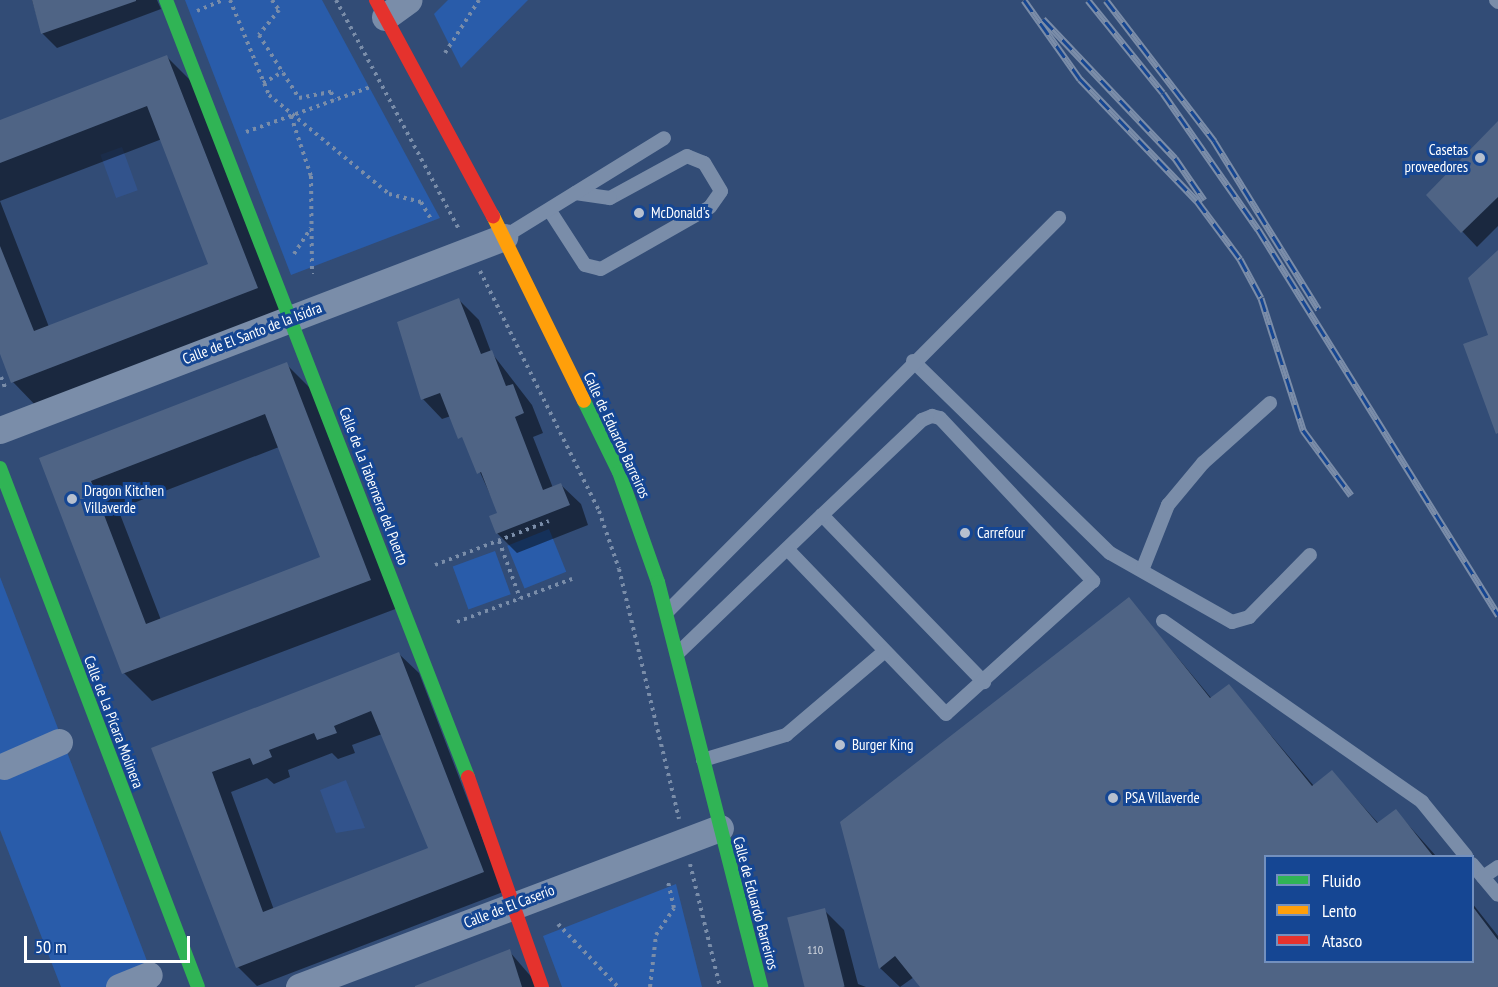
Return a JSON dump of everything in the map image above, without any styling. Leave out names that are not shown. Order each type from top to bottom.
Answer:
[{"type":"street","name":"Calle de La Tabernera del Puerto","points":[[166,0],[514,904],[542,987]]},
{"type":"street","points":[[380,8],[408,0]]},
{"type":"street","name":"Calle de Eduardo Barreiros","points":[[380,8],[504,237],[619,472],[665,614],[761,987]]},
{"type":"street","name":"Calle de El Santo de la Isidra","points":[[0,430],[504,237]]},
{"type":"street","name":"Calle de La Pícara Molinera","points":[[0,468],[198,987]]},
{"type":"street","points":[[4,766],[59,742]]},
{"type":"street","name":"Calle de El Caserío","points":[[299,987],[720,828]]},
{"type":"street","points":[[119,987],[149,975]]},
{"type":"lane","points":[[504,237],[550,211],[664,138]]},
{"type":"lane","points":[[550,211],[585,265],[601,269],[710,207],[721,191],[704,163],[687,156],[610,198],[575,193]]},
{"type":"lane","points":[[665,614],[913,361],[1059,218]]},
{"type":"lane","points":[[913,361],[1110,553],[1143,568],[1232,622],[1249,617],[1310,555]]},
{"type":"lane","points":[[1143,568],[1168,505],[1203,463],[1270,403]]},
{"type":"lane","points":[[676,656],[822,515],[922,420],[940,418],[1093,581],[946,714],[787,549]]},
{"type":"lane","points":[[822,515],[984,682]]},
{"type":"lane","points":[[1163,621],[1422,802],[1465,855]]},
{"type":"lane","points":[[703,760],[786,735],[884,652]]},
{"type":"lane","points":[[1474,865],[1498,895]]},
{"type":"lane","points":[[1483,877],[1498,867]]},
{"type":"path","points":[[188,14],[223,0]]},
{"type":"path","points":[[230,0],[263,83],[291,116],[388,194],[421,202],[432,221]]},
{"type":"path","points":[[272,0],[279,10],[259,35],[298,98],[331,92],[334,99]]},
{"type":"path","points":[[336,0],[470,250],[599,511],[619,569],[720,987]]},
{"type":"path","points":[[445,53],[480,0]]},
{"type":"path","points":[[263,83],[282,72]]},
{"type":"path","points":[[235,137],[370,87]]},
{"type":"path","points":[[291,116],[311,176],[312,274]]},
{"type":"path","points":[[291,257],[312,228]]},
{"type":"path","points":[[1,377],[6,390]]},
{"type":"path","points":[[435,565],[549,521]]},
{"type":"path","points":[[499,541],[520,598]]},
{"type":"path","points":[[457,622],[572,579]]},
{"type":"path","points":[[650,987],[656,935],[674,908],[668,882]]},
{"type":"path","points":[[558,924],[618,987]]},
{"type":"shaded area","points":[[185,0],[322,0],[440,218],[291,275]]},
{"type":"shaded area","points":[[448,0],[528,0],[461,68],[434,14]]},
{"type":"shaded area","points":[[122,147],[138,190],[116,198],[100,155]]},
{"type":"shaded area","points":[[549,529],[566,572],[525,589],[507,546]]},
{"type":"shaded area","points":[[495,551],[511,594],[468,610],[453,566]]},
{"type":"shaded area","points":[[0,577],[157,987],[61,987],[0,830]]},
{"type":"shaded area","points":[[346,780],[365,828],[336,833],[320,790]]},
{"type":"shaded area","points":[[676,884],[702,987],[562,987],[543,936]]},
{"type":"building","points":[[32,0],[136,0],[136,1],[41,34]]},
{"type":"building","points":[[167,55],[258,288],[11,383],[0,354],[0,246],[34,331],[208,264],[147,106],[0,163],[0,120]]},
{"type":"building","name":"Casetas proveedores","points":[[1498,121],[1498,197],[1461,233],[1426,195]]},
{"type":"building","points":[[1498,250],[1498,433],[1496,434],[1463,344],[1488,335],[1468,278]]},
{"type":"building","points":[[459,298],[481,354],[492,350],[506,386],[513,384],[524,413],[515,417],[543,490],[561,483],[570,505],[496,534],[489,516],[497,513],[481,472],[477,474],[462,437],[458,439],[440,393],[421,400],[397,322]]},
{"type":"building","points":[[287,362],[371,580],[122,674],[39,458]],"holes":[[[265,414],[320,557],[146,624],[91,481]]]},
{"type":"building","name":"PSA Villaverde","points":[[1129,597],[1210,698],[1229,684],[1312,786],[1332,770],[1377,823],[1396,809],[1432,855],[1264,855],[1264,963],[1474,963],[1474,908],[1498,940],[1498,987],[920,987],[895,956],[879,969],[840,822]]},
{"type":"building","points":[[399,652],[484,872],[236,968],[151,748]],"holes":[[[371,711],[428,848],[263,912],[212,772],[250,758],[253,765],[272,757],[269,750],[314,733],[317,740],[337,733],[334,726]]]},
{"type":"building","points":[[825,908],[845,987],[805,987],[787,917]]},
{"type":"building","points":[[510,949],[522,987],[415,987],[415,986]]},
{"type":"railway","points":[[1024,0],[1080,79],[1197,201],[1240,259],[1261,298],[1303,430],[1351,495]]},
{"type":"railway","points":[[1088,0],[1163,93],[1258,229],[1498,615]]},
{"type":"railway","points":[[1106,0],[1214,141],[1318,309]]},
{"type":"railway","points":[[1043,19],[1175,158],[1204,200]]},
{"type":"traffic: fast","points":[[166,0],[468,777]]},
{"type":"traffic: fast","points":[[584,401],[619,472],[658,582],[761,987]]},
{"type":"traffic: fast","points":[[0,468],[198,987]]},
{"type":"traffic: slow","points":[[493,216],[584,401]]},
{"type":"traffic: jam","points":[[376,0],[493,216]]},
{"type":"traffic: jam","points":[[468,777],[542,987]]},
{"type":"place","name":"Casetas proveedores","points":[[1480,158]]},
{"type":"place","name":"McDonald's","points":[[639,213]]},
{"type":"place","name":"Dragon Kitchen Villaverde","points":[[72,499]]},
{"type":"place","name":"Carrefour","points":[[965,533]]},
{"type":"place","name":"Burger King","points":[[840,745]]},
{"type":"place","name":"PSA Villaverde","points":[[1113,798]]}]
